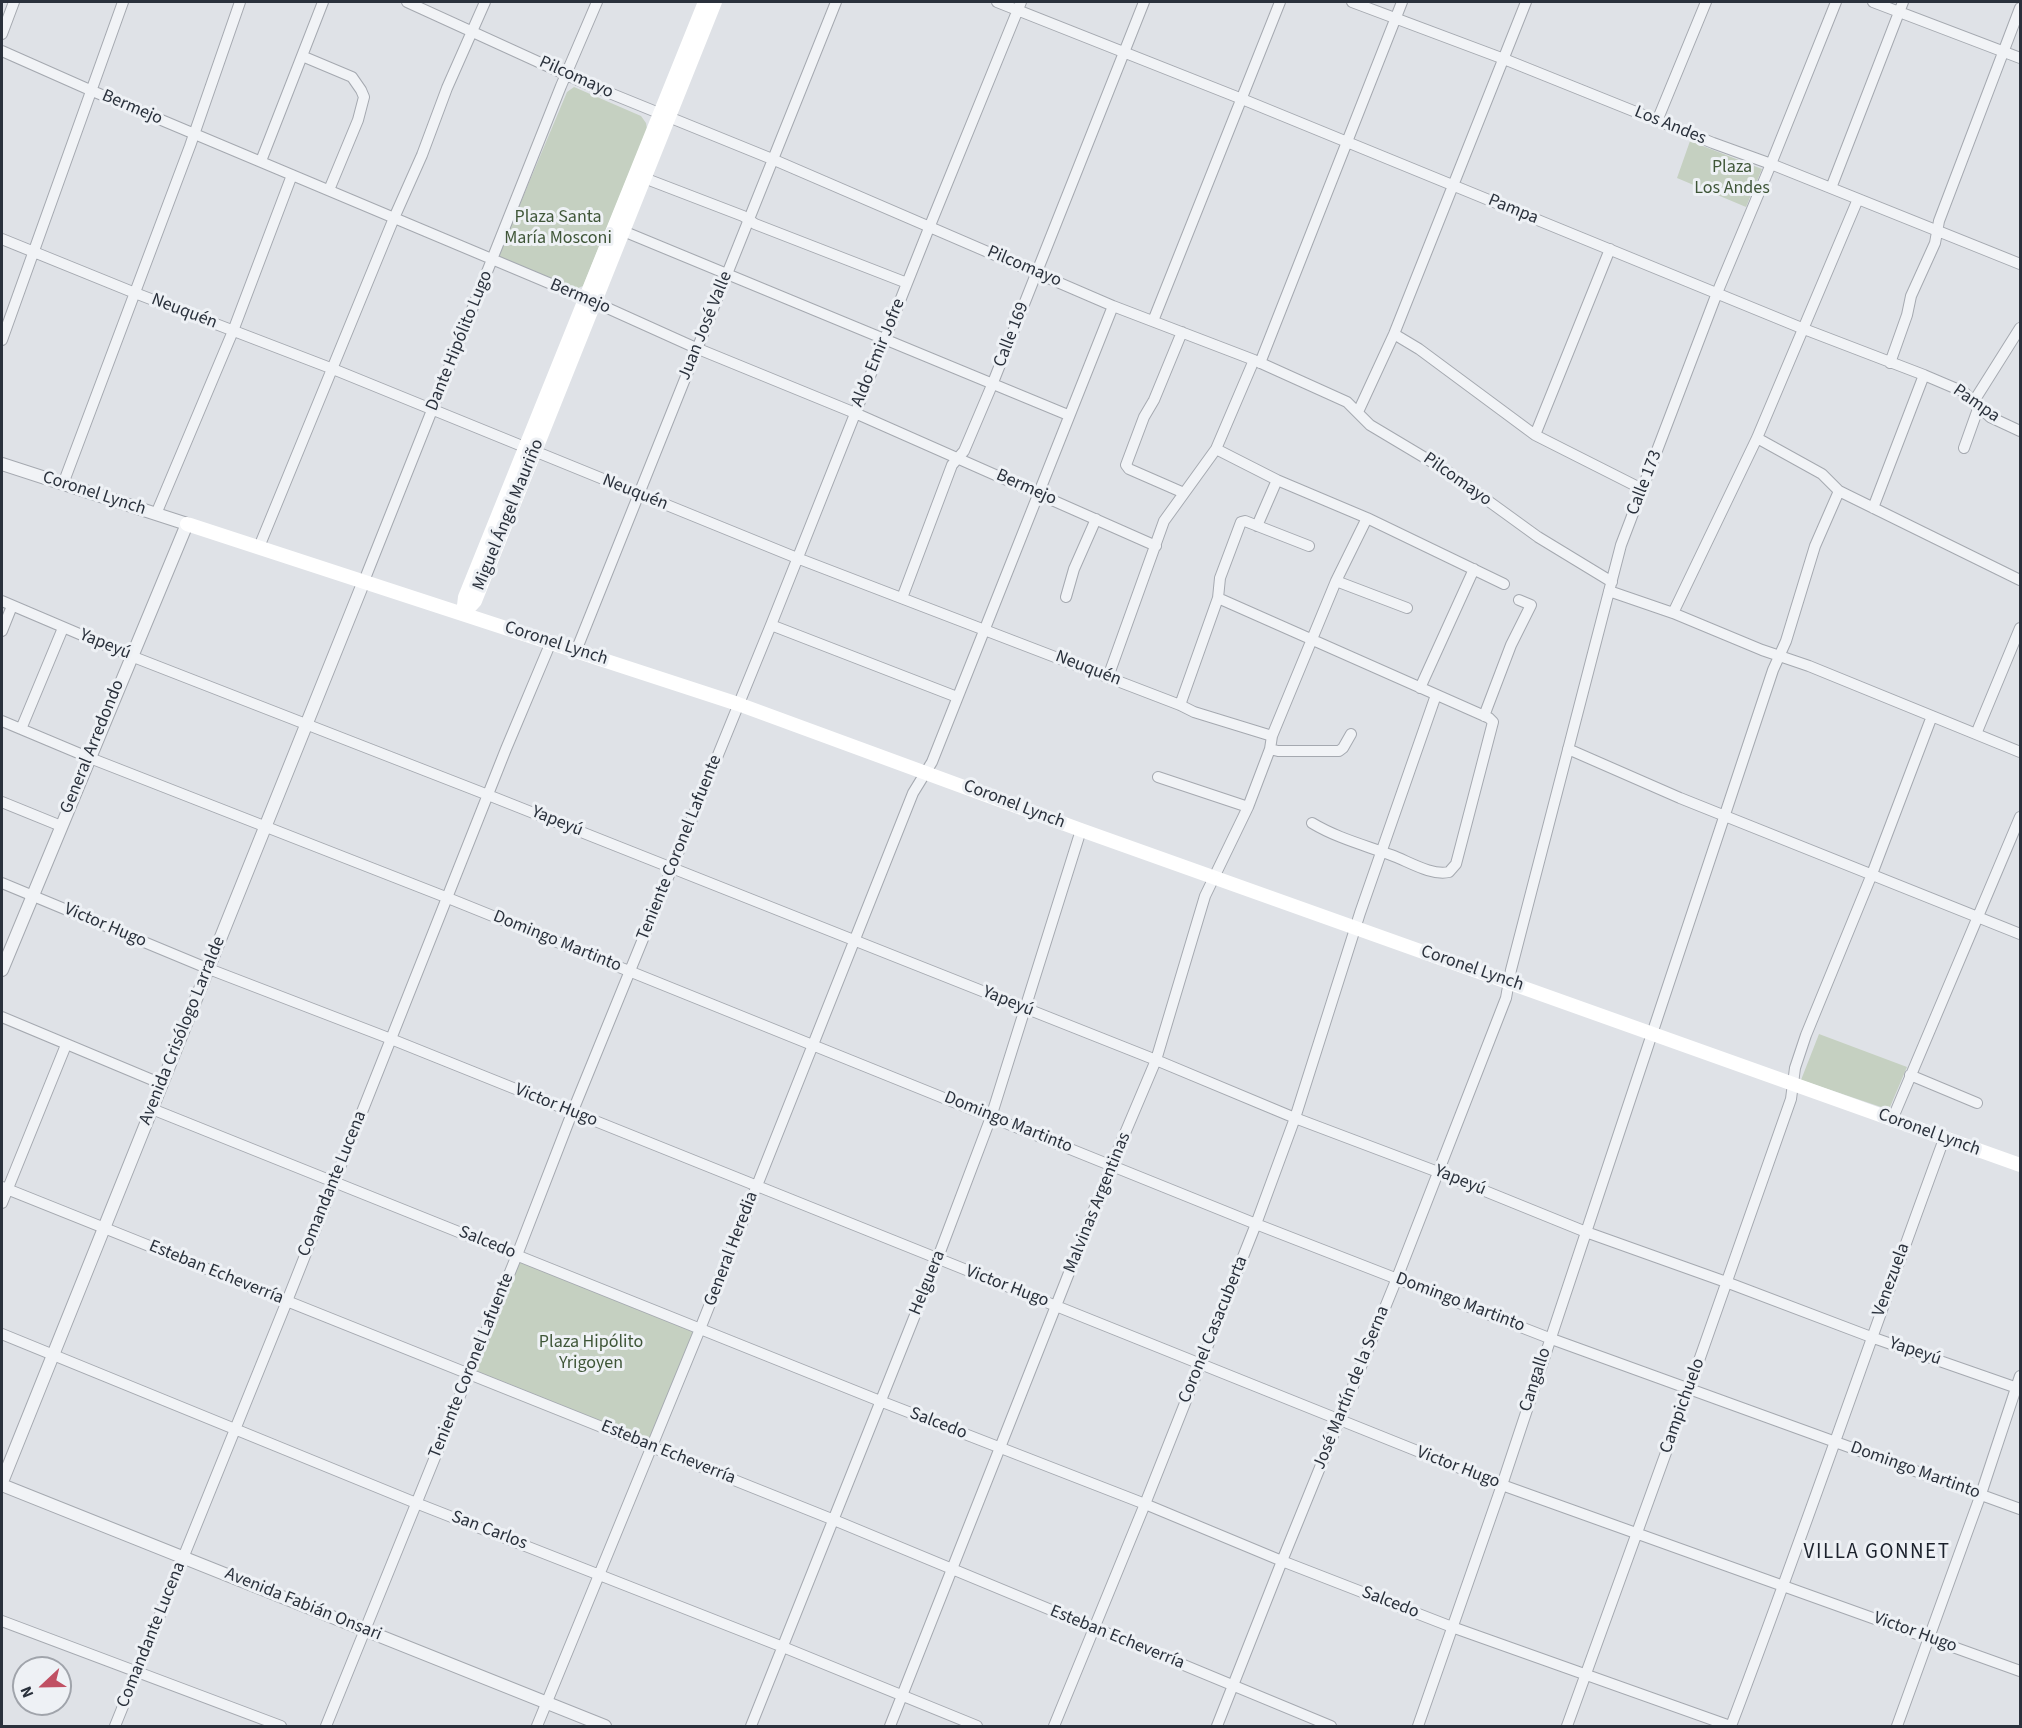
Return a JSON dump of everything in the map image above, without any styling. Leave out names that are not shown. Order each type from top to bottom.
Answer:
[{"type":"main road","name":"Miguel Ángel Mauriño","points":[[589,301],[644,178],[705,2]]},
{"type":"main road","name":"Miguel Ángel Mauriño","points":[[464,614],[476,601],[530,450],[589,301],[664,116],[715,2]]},
{"type":"main road","name":"Coronel Lynch","points":[[187,524],[738,704],[1081,830],[2020,1166]]},
{"type":"street","points":[[2,34],[14,2]]},
{"type":"street","points":[[2,340],[123,2]]},
{"type":"street","points":[[63,484],[194,134],[240,2]]},
{"type":"street","points":[[261,161],[324,2]]},
{"type":"street","name":"Pilcomayo","points":[[407,2],[473,30],[566,75],[772,159],[1113,306],[1257,362],[1347,402],[1370,426],[1447,471],[1611,586]]},
{"type":"street","points":[[259,547],[422,155],[447,88],[485,2]]},
{"type":"street","name":"Dante Hipólito Lugo","points":[[364,581],[597,2]]},
{"type":"street","name":"Juan José Valle","points":[[576,651],[836,2]]},
{"type":"street","name":"Pampa","points":[[997,2],[1019,6],[1124,53],[1804,329],[1924,375],[1964,392],[1996,421],[2020,431]]},
{"type":"street","name":"Calle 169","points":[[902,598],[952,465],[964,451],[992,385],[1144,2]]},
{"type":"street","points":[[1153,321],[1280,2]]},
{"type":"street","name":"Los Andes","points":[[1352,2],[1504,59],[2020,264]]},
{"type":"street","points":[[1108,677],[1164,521],[1216,449],[1257,362],[1402,2]]},
{"type":"street","points":[[1358,412],[1394,334],[1526,2]]},
{"type":"street","points":[[1657,121],[1706,2]]},
{"type":"street","name":"Calle 173","points":[[1510,982],[1621,545],[1717,293],[1836,2]]},
{"type":"street","points":[[1873,2],[1901,7],[2020,58]]},
{"type":"street","name":"Aldo Emir Jofre","points":[[738,704],[1019,6]]},
{"type":"street","points":[[1831,188],[1901,7]]},
{"type":"street","points":[[1890,363],[1907,315],[1911,296],[1935,243],[1938,221],[2020,8]]},
{"type":"street","name":"Bermejo","points":[[2,51],[696,348],[855,413],[1156,546]]},
{"type":"street","points":[[302,56],[352,77],[362,90],[363,97],[358,120],[328,190]]},
{"type":"street","points":[[156,514],[233,331],[292,175]]},
{"type":"street","points":[[644,178],[907,283]]},
{"type":"street","points":[[1673,614],[1757,438],[1858,199]]},
{"type":"street","points":[[622,231],[1068,416]]},
{"type":"street","name":"Neuquén","points":[[2,239],[333,369],[637,495],[797,558],[1194,712],[1272,736]]},
{"type":"street","points":[[1535,435],[1610,249]]},
{"type":"street","name":"General Heredia","points":[[537,1726],[700,1329],[913,793],[932,762],[1113,306]]},
{"type":"street","points":[[1964,448],[1977,404],[2020,328]]},
{"type":"street","points":[[1182,332],[1154,400],[1144,417],[1126,465],[1129,469],[1184,493]]},
{"type":"street","points":[[1394,334],[1419,349],[1535,435],[1642,489]]},
{"type":"street","points":[[1873,508],[1924,375]]},
{"type":"street","points":[[1757,438],[1822,474],[1839,491],[2020,580]]},
{"type":"street","points":[[1216,449],[1277,480],[1367,518],[1504,584]]},
{"type":"street","name":"Coronel Lynch","points":[[2,464],[187,524]]},
{"type":"street","points":[[1257,526],[1277,480]]},
{"type":"street","name":"Cangallo","points":[[1418,1726],[1502,1485],[1725,816],[1786,641],[1815,546],[1839,491]]},
{"type":"street","name":"Malvinas Argentinas","points":[[890,1726],[1002,1448],[1112,1164],[1156,1060],[1205,896],[1248,807],[1270,748],[1272,736],[1311,640],[1336,581],[1367,518]]},
{"type":"street","points":[[1066,597],[1074,569],[1096,519]]},
{"type":"street","points":[[1180,705],[1218,598],[1220,579],[1241,522],[1245,521],[1309,546]]},
{"type":"street","name":"General Arredondo","points":[[2,970],[187,524]]},
{"type":"street","points":[[1420,688],[1474,569]]},
{"type":"street","name":"Avenida Crisólogo Larralde","points":[[2,1483],[364,581]]},
{"type":"street","points":[[1336,581],[1407,608]]},
{"type":"street","points":[[1611,586],[1673,614],[2020,752]]},
{"type":"street","points":[[1218,598],[1489,719]]},
{"type":"street","points":[[1312,823],[1328,833],[1437,873],[1449,872],[1456,864],[1489,719],[1511,645],[1531,605],[1519,600]]},
{"type":"street","points":[[2,631],[7,604]]},
{"type":"street","name":"Yapeyú","points":[[7,604],[131,656],[1156,1060],[1295,1119],[1438,1172],[1586,1232],[2018,1389]]},
{"type":"street","points":[[771,626],[957,697]]},
{"type":"street","points":[[21,729],[63,628]]},
{"type":"street","points":[[1976,734],[2020,628]]},
{"type":"street","name":"Comandante Lucena","points":[[115,1726],[551,642]]},
{"type":"street","name":"Coronel Casacuberta","points":[[1054,1726],[1145,1504],[1295,1119],[1356,928],[1436,695]]},
{"type":"street","name":"Teniente Coronel Lafuente","points":[[326,1726],[738,704]]},
{"type":"street","name":"Campichuelo","points":[[1567,1726],[1791,1099],[1795,1068],[1806,1035],[1872,874],[1932,716]]},
{"type":"street","name":"Domingo Martinto","points":[[2,721],[90,758],[630,971],[991,1118],[1112,1164],[1256,1224],[1550,1338],[2020,1509]]},
{"type":"street","points":[[1270,748],[1278,751],[1339,751],[1351,734]]},
{"type":"street","points":[[1568,749],[1725,816],[2020,934]]},
{"type":"street","points":[[1158,777],[1248,807]]},
{"type":"street","points":[[2,802],[61,826]]},
{"type":"street","points":[[1892,1120],[2020,817]]},
{"type":"street","name":"Helguera","points":[[751,1726],[937,1260],[991,1118],[1081,830]]},
{"type":"street","name":"Victor Hugo","points":[[2,883],[209,969],[1502,1485],[2020,1671]]},
{"type":"street","name":"José Martín de la Serna","points":[[1217,1726],[1397,1278],[1506,998],[1510,982]]},
{"type":"street","points":[[2,1017],[162,1084]]},
{"type":"street","points":[[2,1203],[4,1188],[66,1045]]},
{"type":"street","points":[[1910,1075],[1977,1103]]},
{"type":"street","name":"Salcedo","points":[[152,1108],[880,1401],[1145,1504],[1282,1561],[1452,1627],[1730,1726]]},
{"type":"street","name":"Venezuela","points":[[1730,1726],[1784,1586],[1871,1337],[1944,1138]]},
{"type":"street","name":"Esteban Echeverría","points":[[4,1188],[834,1520],[1331,1726]]},
{"type":"street","name":"San Carlos","points":[[2,1334],[416,1503],[977,1726]]},
{"type":"street","points":[[1897,1726],[2018,1389],[2020,1376]]},
{"type":"street","name":"Avenida Fabián Onsari","points":[[2,1483],[605,1726]]},
{"type":"street","points":[[2,1621],[280,1726]]},
{"type":"green space","name":"Plaza Santa María Mosconi","points":[[574,87],[641,116],[647,129],[583,286],[576,289],[499,257],[567,92]]},
{"type":"green space","name":"Plaza Los Andes","points":[[1690,141],[1762,169],[1746,207],[1677,178]]},
{"type":"green space","points":[[1819,1034],[1907,1067],[1890,1107],[1881,1107],[1801,1080]]},
{"type":"green space","name":"Plaza Hipólito Yrigoyen","points":[[517,1255],[700,1329],[651,1447],[469,1374]]},
{"type":"district","name":"VILLA GONNET","points":[[1877,1553]]}]
